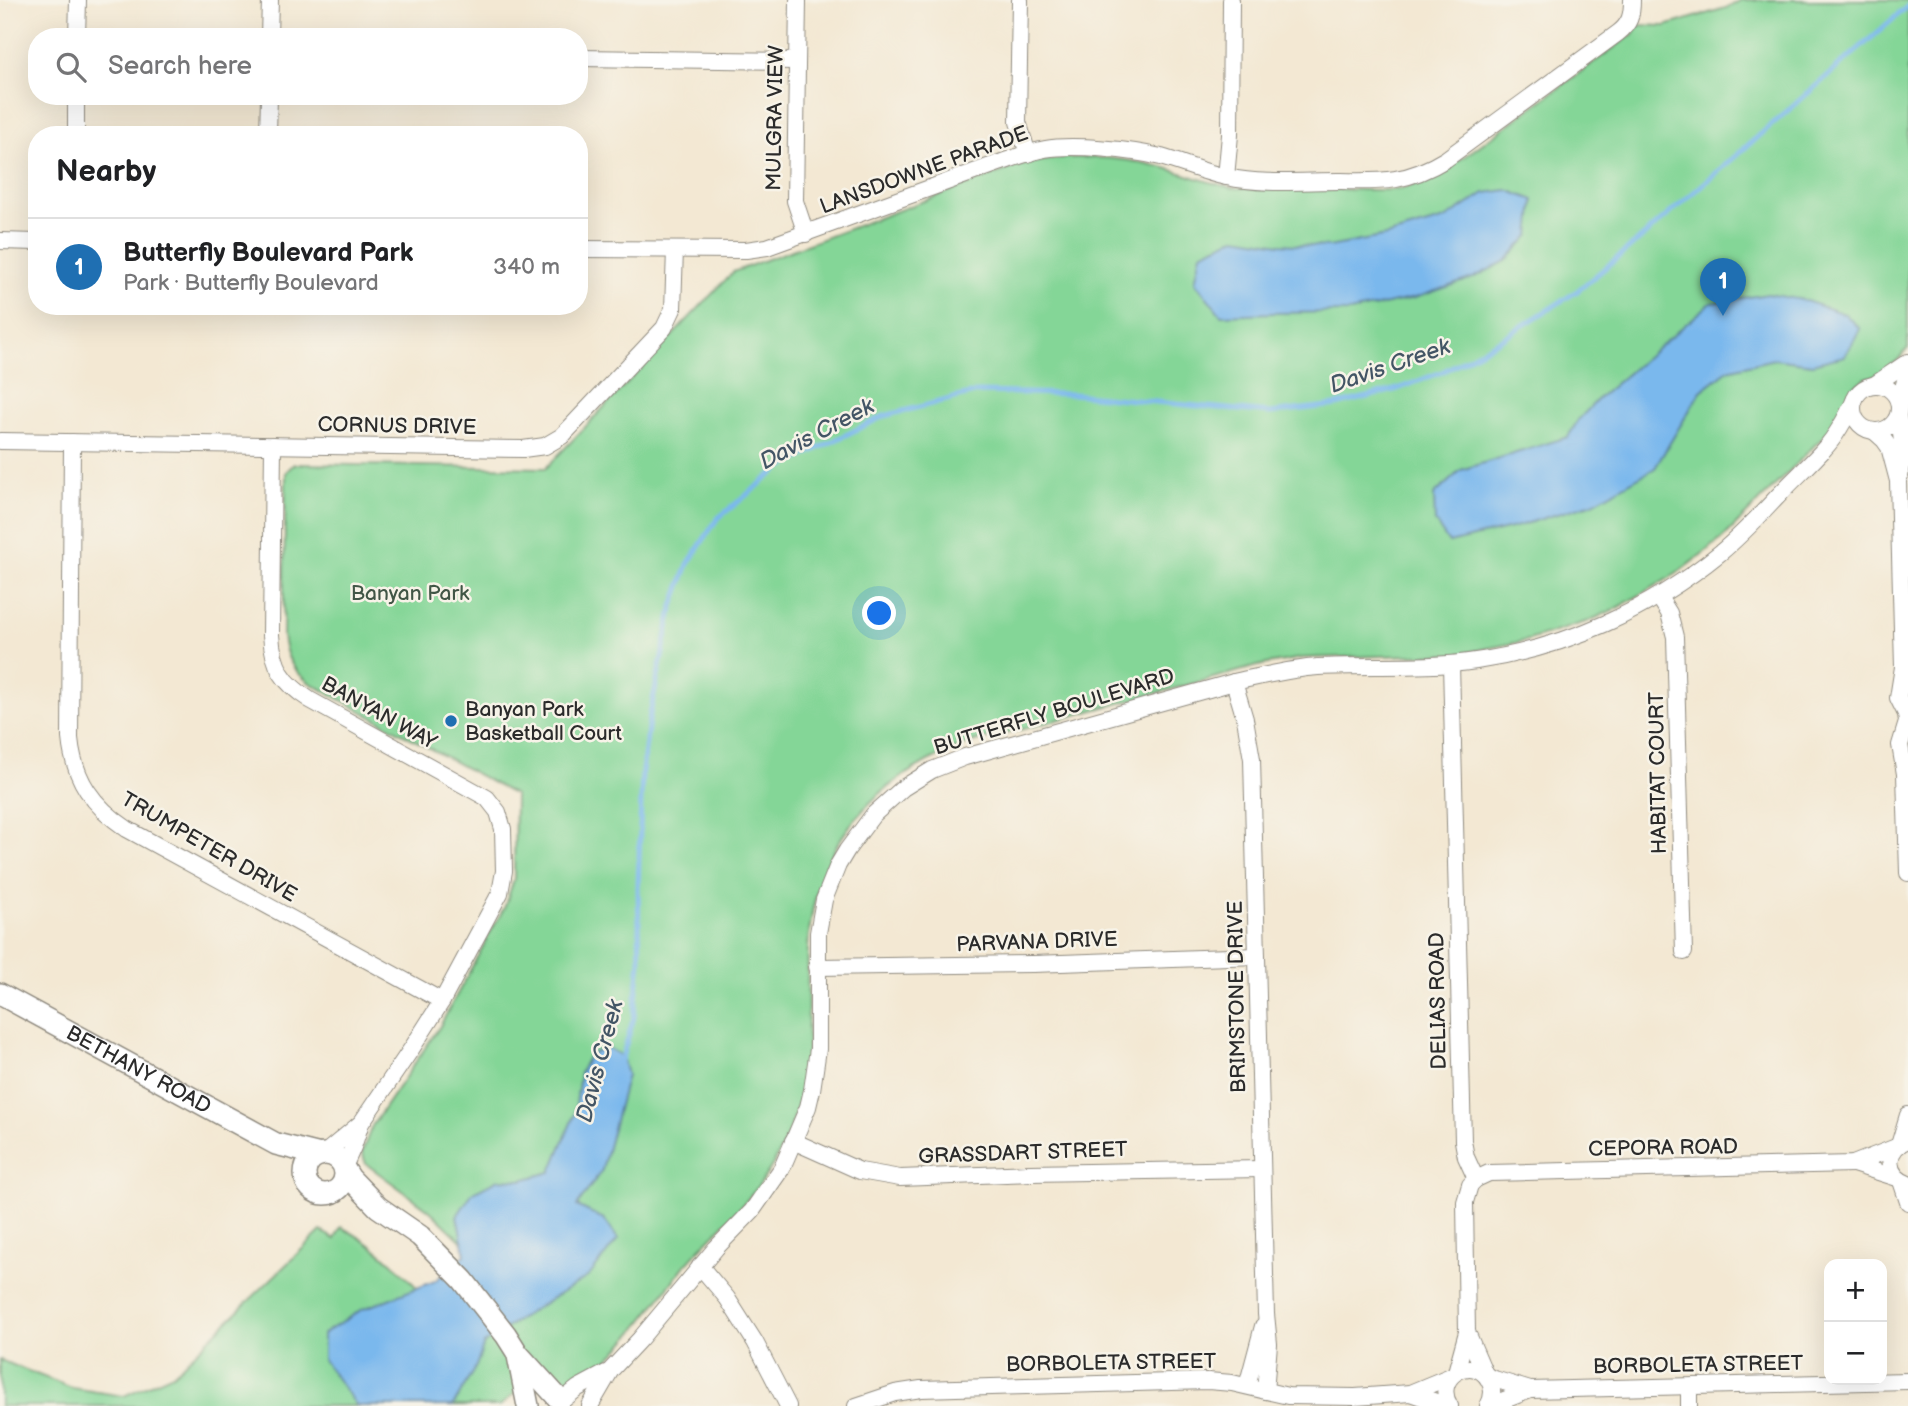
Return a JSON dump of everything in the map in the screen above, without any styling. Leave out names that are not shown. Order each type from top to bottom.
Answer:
[{"type":"street","points":[[77,28],[78,0]]},
{"type":"street","points":[[270,0],[270,28]]},
{"type":"street","name":"MULGRA VIEW","points":[[798,0],[795,201],[806,234]]},
{"type":"street","points":[[1020,0],[1018,122],[1028,154]]},
{"type":"street","points":[[1226,177],[1230,135],[1231,0]]},
{"type":"street","name":"LANSDOWNE PARADE","points":[[588,248],[756,249],[778,244],[1028,154],[1069,147],[1136,152],[1226,177],[1256,180],[1399,180],[1446,159],[1623,29],[1631,18],[1632,0]]},
{"type":"street","points":[[588,58],[797,61]]},
{"type":"street","points":[[76,105],[76,126]]},
{"type":"street","points":[[268,126],[269,105]]},
{"type":"street","points":[[0,241],[28,242]]},
{"type":"street","name":"CORNUS DRIVE","points":[[0,441],[523,449],[545,446],[562,436],[664,328],[673,309],[675,250]]},
{"type":"street","points":[[1908,362],[1874,385],[1866,387],[1855,399],[1853,406],[1857,422],[1884,440],[1889,447],[1898,481],[1903,667],[1898,698],[1907,722],[1900,753],[1907,769],[1908,873]]},
{"type":"street","points":[[1872,431],[1889,428],[1899,410],[1908,369]]},
{"type":"street","points":[[1874,385],[1887,387],[1897,397],[1904,448],[1898,481]]},
{"type":"street","name":"BUTTERFLY BOULEVARD","points":[[590,1406],[611,1370],[647,1332],[700,1266],[752,1211],[782,1168],[808,1107],[816,1069],[817,945],[824,900],[838,865],[859,832],[873,815],[910,783],[932,770],[965,757],[1277,672],[1315,667],[1451,664],[1510,656],[1581,634],[1659,597],[1688,578],[1738,537],[1826,447],[1855,399]]},
{"type":"street","name":"BUTTERFLY BOULEVARD","points":[[1826,447],[1845,438],[1872,431]]},
{"type":"street","name":"TRUMPETER DRIVE","points":[[72,442],[69,738],[80,780],[90,796],[101,809],[127,829],[442,1001]]},
{"type":"street","name":"BANYAN WAY","points":[[273,445],[271,635],[273,655],[281,673],[292,687],[310,700],[480,793],[493,804],[501,820],[504,838],[504,871],[500,893],[442,1001],[361,1123],[344,1169]]},
{"type":"street","name":"HABITAT COURT","points":[[1659,597],[1669,613],[1675,637],[1684,952]]},
{"type":"street","name":"DELIAS ROAD","points":[[1451,664],[1463,1140],[1466,1157],[1476,1178]]},
{"type":"street","points":[[1903,667],[1908,687]]},
{"type":"street","name":"BRIMSTONE DRIVE","points":[[1234,682],[1245,719],[1252,759],[1266,1314],[1269,1343],[1265,1391]]},
{"type":"street","name":"PARVANA DRIVE","points":[[817,967],[1032,964],[1257,956]]},
{"type":"street","name":"BETHANY ROAD","points":[[0,994],[275,1144],[322,1154]]},
{"type":"street","points":[[1908,1115],[1901,1144],[1891,1156],[1893,1171],[1902,1181],[1908,1202]]},
{"type":"street","name":"BANYAN WAY","points":[[322,1154],[361,1123]]},
{"type":"street","name":"GRASSDART STREET","points":[[793,1141],[860,1171],[900,1178],[1262,1169]]},
{"type":"street","name":"BETHANY ROAD","points":[[275,1144],[305,1180]]},
{"type":"street","name":"CEPORA ROAD","points":[[1853,1164],[1901,1144]]},
{"type":"street","points":[[378,1207],[355,1198],[318,1194],[305,1180],[309,1161],[322,1154],[336,1158],[350,1178],[378,1207],[420,1236],[463,1280],[506,1335],[517,1354],[564,1401]]},
{"type":"street","name":"CEPORA ROAD","points":[[1476,1178],[1489,1173],[1853,1164],[1902,1181]]},
{"type":"street","points":[[331,1194],[344,1182],[344,1169]]},
{"type":"street","points":[[1449,1406],[1446,1387],[1467,1332],[1465,1202],[1470,1185],[1476,1178]]},
{"type":"street","points":[[700,1266],[727,1298],[755,1342],[788,1406]]},
{"type":"street","name":"BRIMSTONE DRIVE","points":[[1247,1386],[1266,1314]]},
{"type":"street","points":[[1467,1332],[1492,1389],[1488,1406]]},
{"type":"street","points":[[517,1354],[528,1406]]},
{"type":"street","name":"BORBOLETA STREET","points":[[1410,1394],[1465,1368],[1472,1368],[1530,1390],[1908,1381]]},
{"type":"street","name":"BUTTERFLY BOULEVARD","points":[[564,1401],[578,1388],[611,1370]]},
{"type":"street","name":"BORBOLETA STREET","points":[[856,1406],[895,1393],[921,1389],[1208,1381],[1232,1383],[1288,1396],[1410,1394],[1449,1406]]},
{"type":"street","points":[[1689,1387],[1689,1406]]},
{"type":"street","name":"BORBOLETA STREET","points":[[1488,1406],[1530,1390]]},
{"type":"street","points":[[534,1406],[550,1398],[564,1401]]},
{"type":"green space","name":"Banyan Park","points":[[1741,0],[1908,0],[1908,348],[1880,375],[1866,378],[1853,387],[1834,426],[1723,538],[1676,574],[1617,608],[1589,621],[1529,640],[1459,654],[1302,658],[1262,665],[967,744],[926,762],[888,787],[856,818],[843,836],[819,884],[809,937],[805,1074],[797,1109],[779,1153],[754,1192],[687,1263],[620,1347],[590,1374],[575,1381],[561,1382],[541,1372],[500,1406],[0,1406],[0,1360],[72,1388],[124,1396],[173,1374],[321,1231],[335,1239],[341,1227],[387,1258],[451,1325],[473,1252],[429,1210],[366,1164],[362,1152],[372,1126],[440,1026],[505,906],[514,879],[515,795],[310,683],[294,668],[283,635],[286,472],[294,464],[546,468],[733,272],[1018,166],[1052,159],[1127,160],[1234,188],[1402,189],[1424,181],[1457,162],[1633,34],[1639,25],[1665,26],[1729,7]]},
{"type":"water","points":[[1507,190],[1534,200],[1530,235],[1506,261],[1473,278],[1415,298],[1350,312],[1221,315],[1195,282],[1201,253],[1236,237],[1280,244],[1329,247],[1386,236],[1445,219],[1485,193]]},
{"type":"water","points":[[1768,294],[1803,300],[1845,314],[1860,329],[1845,356],[1812,364],[1774,359],[1728,370],[1701,391],[1655,468],[1593,503],[1515,527],[1449,543],[1435,522],[1434,495],[1461,470],[1568,437],[1578,420],[1601,396],[1711,303]]},
{"type":"water","points":[[606,1047],[622,1056],[627,1075],[602,1170],[577,1206],[604,1219],[618,1239],[589,1276],[484,1344],[476,1366],[453,1406],[357,1406],[323,1360],[323,1334],[363,1309],[435,1281],[465,1255],[457,1216],[473,1192],[499,1179],[522,1180],[551,1172],[575,1113],[580,1073],[589,1055]]},
{"type":"waterway","name":"Davis Creek","points":[[621,1061],[634,1017],[640,961],[638,888],[642,771],[650,714],[672,609],[688,564],[717,519],[781,467],[884,416],[978,392],[1073,394],[1270,413],[1336,405],[1398,389],[1444,371],[1500,340],[1576,292],[1908,6]]},
{"type":"place","name":"Butterfly Boulevard Park","points":[[1723,316]]},
{"type":"place","name":"Banyan Park Basketball Court","points":[[451,721]]}]
